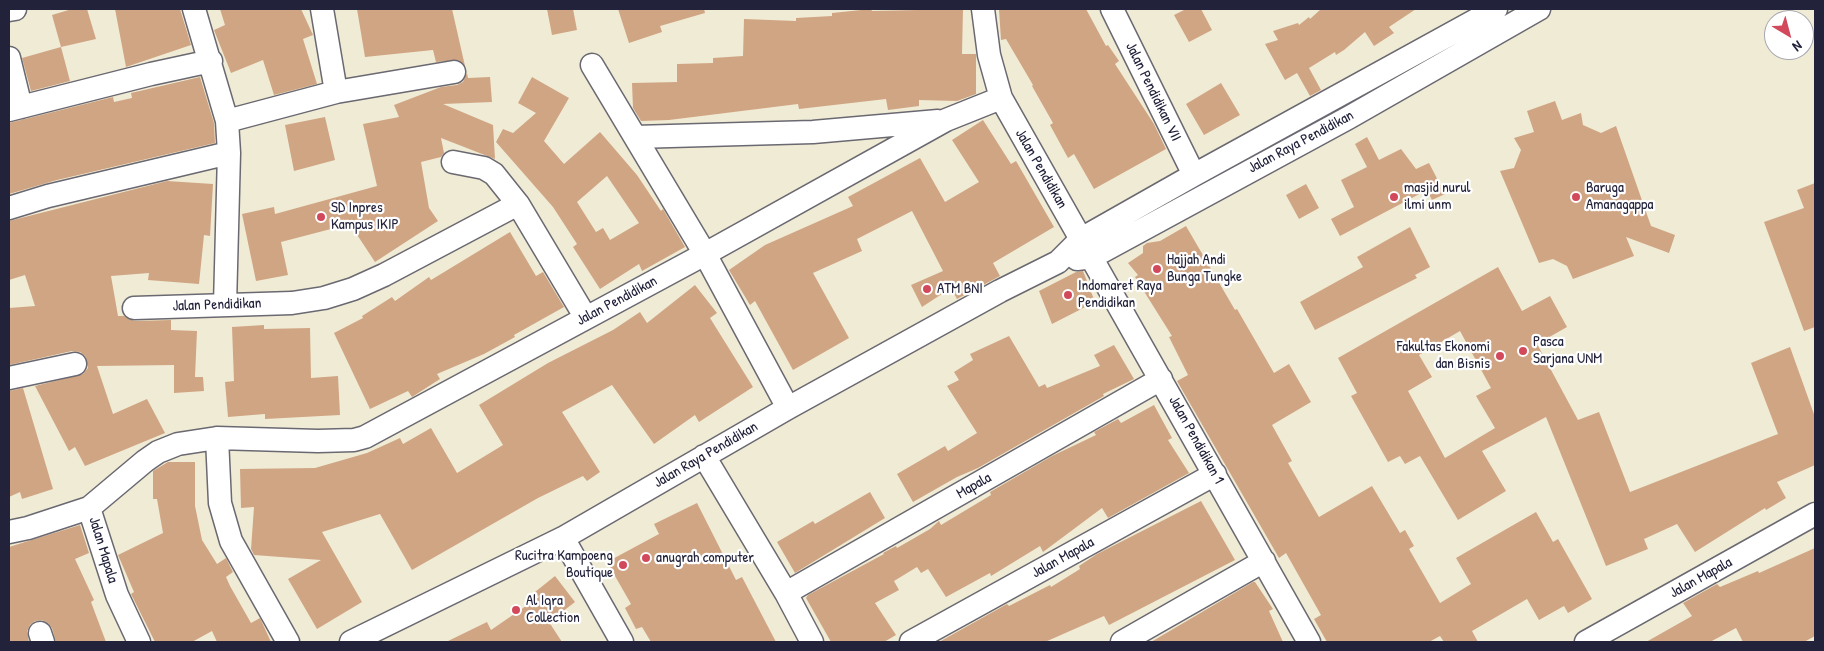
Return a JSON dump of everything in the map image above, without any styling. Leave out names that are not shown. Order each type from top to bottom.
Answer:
[{"type":"street","points":[[9,10],[15,9]]},
{"type":"street","points":[[194,9],[211,61],[227,121],[229,153],[225,305]]},
{"type":"street","points":[[322,9],[336,92]]},
{"type":"street","name":"Jalan Pendidikan","points":[[983,9],[989,55],[1001,98],[1087,248]]},
{"type":"street","name":"Jalan Pendidikan VII","points":[[1120,12],[1194,175]]},
{"type":"street","name":"Jalan Raya Pendidikan","points":[[1087,248],[1194,175],[1496,14],[1527,12]]},
{"type":"street","name":"Jalan Raya Pendidikan","points":[[351,642],[563,538],[788,408],[1000,291],[1348,118],[1496,14]]},
{"type":"street","points":[[9,58],[15,109],[211,61]]},
{"type":"street","points":[[592,65],[705,254],[788,408]]},
{"type":"street","points":[[227,121],[336,92],[454,72]]},
{"type":"street","name":"Jalan Pendidikan","points":[[89,508],[158,452],[193,440],[218,438],[318,441],[354,440],[365,437],[705,254],[946,120],[1001,98]]},
{"type":"street","points":[[636,137],[813,132],[946,120]]},
{"type":"street","points":[[9,208],[48,196],[229,153]]},
{"type":"street","points":[[453,162],[490,171],[518,204],[586,318]]},
{"type":"street","name":"Jalan Pendidikan","points":[[134,308],[307,302],[353,289],[518,204]]},
{"type":"street","name":"Jalan Pendidikan 1","points":[[1087,248],[1309,642]]},
{"type":"street","points":[[9,378],[75,364]]},
{"type":"street","name":"Mapala","points":[[786,593],[1161,378]]},
{"type":"street","points":[[218,438],[220,503],[231,541],[288,642]]},
{"type":"street","points":[[704,456],[786,593],[812,642]]},
{"type":"street","name":"Jalan Mapala","points":[[911,642],[1215,474]]},
{"type":"street","name":"Jalan Mapala","points":[[9,532],[28,528],[89,508],[117,595],[139,642]]},
{"type":"street","name":"Jalan Mapala","points":[[1599,639],[1815,514]]},
{"type":"street","points":[[563,538],[622,642]]},
{"type":"street","points":[[1122,642],[1264,562]]},
{"type":"building","points":[[72,9],[87,9],[96,39],[61,47],[52,15]]},
{"type":"building","points":[[115,9],[180,9],[191,45],[126,67]]},
{"type":"building","points":[[220,9],[301,9],[313,35],[303,39],[317,84],[274,95],[263,60],[231,73],[214,30],[225,25]]},
{"type":"building","points":[[357,9],[452,9],[465,66],[458,60],[436,62],[433,50],[365,57]]},
{"type":"building","points":[[547,9],[573,9],[577,30],[552,35]]},
{"type":"building","points":[[618,9],[704,9],[705,13],[660,26],[662,32],[629,43]]},
{"type":"building","points":[[871,9],[872,11],[963,9],[962,54],[976,54],[976,94],[957,101],[919,100],[919,106],[888,110],[886,99],[799,109],[798,104],[669,120],[641,121],[633,108],[632,83],[677,82],[677,64],[713,63],[713,58],[743,56],[744,19],[796,21],[796,18],[832,16],[832,13]]},
{"type":"building","points":[[999,9],[1086,9],[1106,46],[1108,45],[1119,61],[1115,64],[1154,124],[1166,149],[1094,189],[1074,154],[1068,158],[1050,125],[1053,123],[1033,85],[1006,39],[1001,40]]},
{"type":"building","points":[[1186,9],[1201,9],[1212,30],[1189,42],[1174,15]]},
{"type":"building","points":[[1321,9],[1416,9],[1389,27],[1394,33],[1374,46],[1365,32],[1344,50],[1336,55],[1335,52],[1309,68],[1321,90],[1310,96],[1297,73],[1285,80],[1265,44],[1278,40],[1273,31],[1298,23],[1299,25],[1309,17],[1310,19]]},
{"type":"building","points":[[61,47],[70,81],[31,91],[22,58]]},
{"type":"building","points":[[467,73],[468,78],[490,77],[492,102],[443,104],[493,125],[495,159],[441,138],[444,153],[441,157],[421,162],[429,208],[438,221],[375,262],[350,224],[281,242],[288,275],[256,281],[242,214],[274,207],[275,214],[377,186],[363,124],[399,117],[394,105],[441,87],[457,85],[463,82]]},
{"type":"building","points":[[200,77],[214,123],[215,143],[57,180],[9,194],[9,123],[113,97],[114,102],[132,98],[131,93]]},
{"type":"building","points":[[532,77],[569,98],[544,141],[564,164],[600,132],[637,175],[661,211],[663,209],[685,247],[642,271],[639,264],[600,289],[573,247],[577,244],[553,207],[496,142],[503,129],[513,133],[536,113],[518,103]],"holes":[[[607,176],[639,223],[610,240],[603,228],[596,232],[577,202]]]},
{"type":"building","points":[[1221,83],[1240,115],[1204,135],[1186,104]]},
{"type":"building","name":"Baruga Amanagappa","points":[[1555,101],[1562,120],[1581,113],[1583,125],[1601,133],[1616,126],[1651,226],[1675,235],[1669,253],[1626,237],[1634,256],[1573,279],[1567,266],[1553,259],[1539,263],[1500,171],[1514,168],[1521,150],[1514,138],[1534,132],[1527,111]]},
{"type":"building","points":[[325,117],[335,160],[294,171],[285,125]]},
{"type":"building","points":[[983,120],[1011,164],[1016,161],[1054,227],[993,263],[1000,276],[957,299],[951,288],[922,307],[911,285],[943,271],[912,211],[857,239],[862,251],[813,273],[849,338],[793,370],[755,301],[750,305],[729,270],[765,245],[853,206],[848,197],[920,158],[945,202],[979,182],[952,140]]},
{"type":"building","name":"masjid nurul ilmi unm","points":[[1367,137],[1379,160],[1401,149],[1416,169],[1429,163],[1445,194],[1432,200],[1427,190],[1340,236],[1331,219],[1354,207],[1341,180],[1367,167],[1355,144]]},
{"type":"building","points":[[167,181],[213,184],[210,236],[204,235],[199,284],[148,280],[149,273],[111,276],[118,316],[124,316],[134,321],[171,320],[171,330],[197,331],[195,377],[203,377],[204,391],[174,393],[174,365],[97,366],[113,414],[147,399],[165,433],[85,466],[75,447],[69,451],[35,386],[83,374],[88,368],[85,356],[80,352],[72,351],[9,365],[9,308],[35,306],[25,275],[9,280],[9,221]]},
{"type":"building","points":[[1815,183],[1815,327],[1804,331],[1764,222],[1804,208],[1797,190]]},
{"type":"building","points":[[1306,184],[1319,208],[1299,219],[1286,195]]},
{"type":"building","points":[[1186,226],[1274,373],[1289,364],[1311,402],[1272,425],[1292,461],[1288,463],[1319,517],[1372,486],[1400,533],[1405,530],[1414,546],[1409,549],[1440,603],[1471,584],[1456,558],[1536,512],[1553,542],[1558,539],[1592,599],[1568,613],[1564,606],[1539,620],[1527,599],[1472,631],[1478,642],[1444,642],[1440,636],[1429,642],[1327,642],[1314,619],[1321,615],[1286,553],[1279,558],[1177,381],[1188,375],[1169,337],[1172,336],[1135,277],[1138,275],[1128,263],[1143,253],[1143,246],[1147,243],[1160,241]]},
{"type":"building","points":[[1410,227],[1430,267],[1415,275],[1417,278],[1315,330],[1300,302],[1363,267],[1357,257]]},
{"type":"building","points":[[510,232],[536,276],[543,272],[564,307],[484,354],[437,374],[440,379],[412,397],[408,391],[370,409],[334,333],[363,318],[362,316],[392,297],[395,301],[429,277],[431,280]]},
{"type":"building","points":[[1498,267],[1522,311],[1550,296],[1567,327],[1537,344],[1578,420],[1599,412],[1630,492],[1778,434],[1751,363],[1790,347],[1815,417],[1815,465],[1777,482],[1786,498],[1766,510],[1765,508],[1695,552],[1677,524],[1644,539],[1648,549],[1606,566],[1546,417],[1482,451],[1506,491],[1458,520],[1420,456],[1405,464],[1400,456],[1388,462],[1351,396],[1357,393],[1338,358]],"holes":[[[1460,331],[1491,388],[1476,396],[1495,428],[1445,458],[1408,391],[1432,377],[1419,355]]]},
{"type":"building","points":[[1083,271],[1095,302],[1052,324],[1039,291],[1076,272]]},
{"type":"building","points":[[695,285],[717,313],[710,318],[753,387],[699,422],[695,415],[654,444],[612,385],[562,412],[600,472],[587,481],[583,476],[538,498],[412,570],[380,514],[322,532],[362,602],[317,629],[288,579],[321,560],[254,555],[251,549],[254,507],[241,508],[240,469],[315,468],[367,453],[400,438],[403,444],[431,428],[457,473],[503,445],[479,405],[548,363],[613,330],[640,312],[647,323]]},
{"type":"building","points":[[264,325],[264,329],[310,328],[311,378],[338,376],[340,415],[265,419],[265,414],[228,417],[225,382],[234,381],[232,327]]},
{"type":"building","points":[[1009,336],[1039,387],[1045,384],[1047,388],[1100,366],[1094,355],[1114,345],[1134,379],[1103,394],[1104,396],[978,468],[957,477],[913,502],[897,474],[945,446],[948,451],[977,433],[947,386],[959,380],[954,372],[973,360],[970,354]]},
{"type":"building","points":[[23,388],[53,489],[22,499],[20,492],[9,497],[9,391]]},
{"type":"building","points":[[1154,405],[1172,438],[1168,440],[1189,473],[1108,518],[1102,508],[1043,552],[1040,546],[991,576],[990,573],[946,597],[928,569],[921,573],[917,567],[894,581],[899,590],[875,603],[896,635],[884,642],[831,642],[806,598],[808,595],[896,546],[897,548],[930,529],[939,521],[941,525],[991,495],[990,492],[1052,456],[1096,435],[1094,432],[1118,419],[1121,423]]},
{"type":"building","points":[[168,462],[195,462],[195,506],[202,540],[217,564],[226,558],[233,572],[226,577],[230,586],[251,623],[260,618],[271,642],[217,642],[212,631],[192,642],[155,642],[131,594],[134,592],[118,555],[163,533],[157,499],[153,499],[153,471]]},
{"type":"building","points":[[870,492],[885,518],[795,573],[777,542],[813,521],[815,524]]},
{"type":"building","points":[[1201,501],[1235,560],[1109,625],[1104,616],[1045,642],[939,642],[1007,604],[1009,606],[1050,585],[1051,587],[1080,569],[1079,566],[1097,554]]},
{"type":"building","points":[[697,503],[736,580],[742,577],[776,642],[651,642],[642,627],[636,629],[625,608],[631,604],[607,562],[659,534],[654,524]]},
{"type":"building","points":[[80,525],[89,553],[75,559],[94,600],[91,602],[106,642],[56,642],[52,628],[42,620],[35,621],[30,625],[27,631],[29,642],[9,642],[9,547]]},
{"type":"building","points":[[1815,548],[1815,636],[1804,642],[1743,642],[1736,628],[1710,642],[1646,642],[1692,616],[1683,603],[1717,584],[1720,587],[1758,571],[1759,573]]},
{"type":"building","points":[[555,576],[575,602],[549,622],[562,642],[446,642],[487,622],[491,630],[539,597],[535,592]]},
{"type":"building","points":[[1255,582],[1273,609],[1269,611],[1283,642],[1151,642]]},
{"type":"place","name":"masjid nurul ilmi unm","points":[[1394,197]]},
{"type":"place","name":"Baruga Amanagappa","points":[[1576,197]]},
{"type":"place","name":"SD Inpres Kampus IKIP","points":[[321,217]]},
{"type":"place","name":"Hajjah Andi Bunga Tungke","points":[[1157,269]]},
{"type":"place","name":"ATM BNI","points":[[927,289]]},
{"type":"place","name":"Indomaret Raya Pendidikan","points":[[1068,295]]},
{"type":"place","name":"Pasca Sarjana UNM","points":[[1523,351]]},
{"type":"place","name":"Fakultas Ekonomi dan Bisnis","points":[[1500,356]]},
{"type":"place","name":"anugrah computer","points":[[646,558]]},
{"type":"place","name":"Rucitra Kampoeng Boutique","points":[[623,565]]},
{"type":"place","name":"Al Iqra Collection","points":[[516,610]]}]
